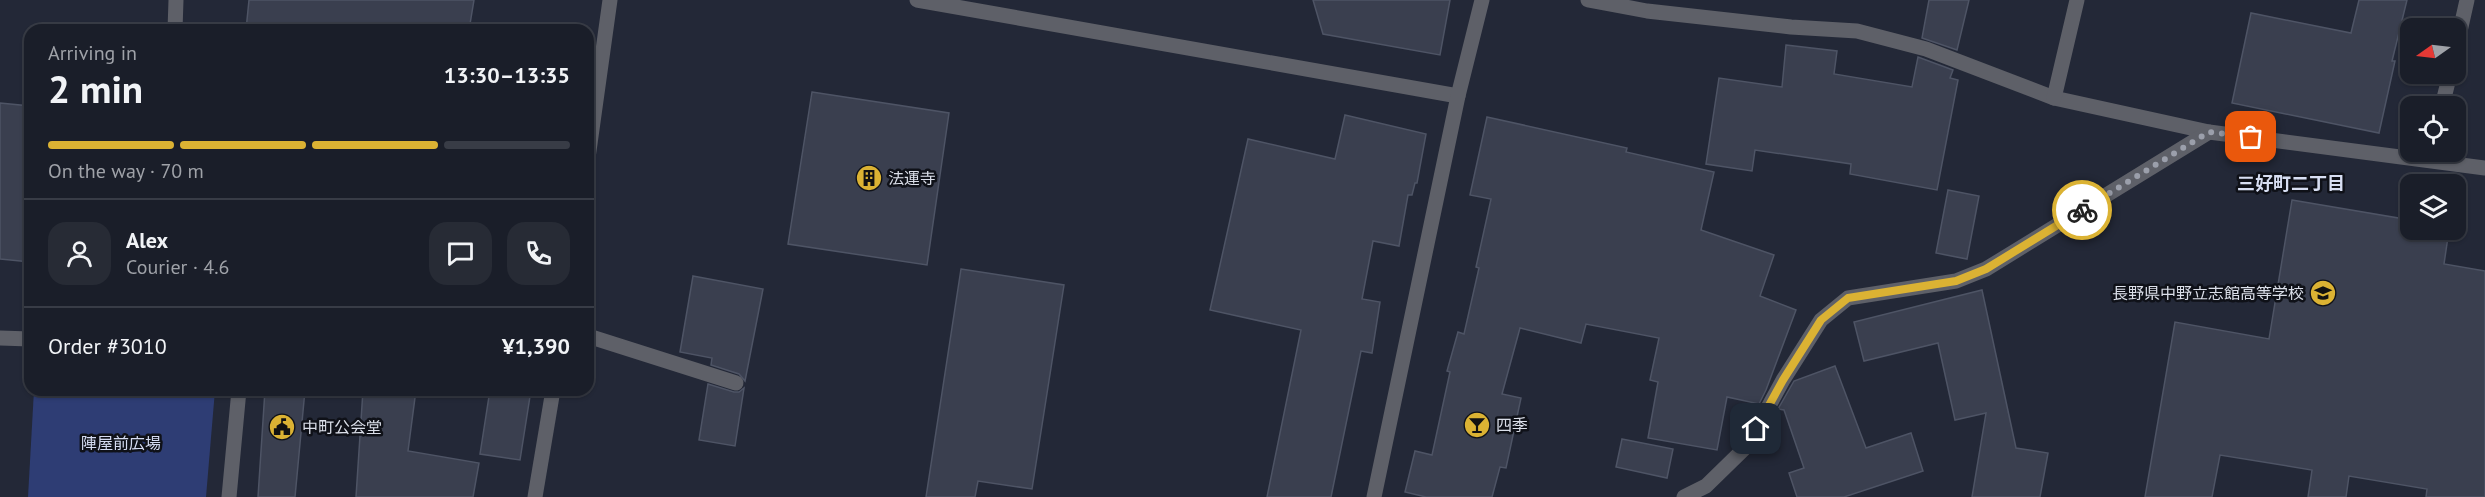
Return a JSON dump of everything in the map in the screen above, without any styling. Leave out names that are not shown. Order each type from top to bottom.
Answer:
[{"type":"street","points":[[174,24],[176,0]]},
{"type":"street","points":[[594,115],[610,0]]},
{"type":"street","points":[[917,0],[1458,96]]},
{"type":"street","points":[[1374,497],[1458,96],[1482,0]]},
{"type":"street","points":[[1588,0],[1670,13],[1791,27],[1857,31],[1926,49],[2054,98],[2209,132],[2400,154]]},
{"type":"street","points":[[2054,98],[2078,0]]},
{"type":"street","points":[[2463,18],[2467,0]]},
{"type":"street","points":[[1684,497],[1706,486],[1747,446],[1783,380],[1821,320],[1848,298],[1956,281],[1986,269],[2209,132]]},
{"type":"street","points":[[2456,162],[2485,168]]},
{"type":"street","points":[[0,338],[24,339]]},
{"type":"street","points":[[594,338],[736,383]]},
{"type":"street","points":[[229,497],[238,396]]},
{"type":"street","points":[[535,497],[553,396]]},
{"type":"green space","name":"陣屋前広場","points":[[34,396],[214,396],[206,497],[28,497]]},
{"type":"building","points":[[249,0],[474,0],[470,24],[247,24]]},
{"type":"building","points":[[1313,0],[1450,0],[1440,55],[1323,34]]},
{"type":"building","points":[[1929,0],[1969,0],[1957,50],[1922,38]]},
{"type":"building","points":[[2359,0],[2407,0],[2403,18],[2400,18],[2400,28],[2392,61],[2395,61],[2379,133],[2232,103],[2251,13],[2351,33]]},
{"type":"building","points":[[1786,45],[1837,51],[1834,74],[1912,87],[1918,57],[1953,70],[1950,78],[1958,80],[1937,190],[1850,174],[1851,164],[1755,150],[1752,171],[1706,164],[1719,78],[1782,87]]},
{"type":"building","name":"法運寺","points":[[812,92],[949,113],[927,265],[788,244]]},
{"type":"building","points":[[0,103],[24,105],[24,261],[0,259]]},
{"type":"building","points":[[1345,115],[1426,134],[1417,183],[1415,183],[1412,195],[1408,195],[1399,246],[1373,241],[1362,299],[1380,302],[1372,353],[1361,351],[1331,497],[1267,497],[1301,330],[1210,310],[1248,139],[1335,159]]},
{"type":"building","points":[[1487,117],[1627,148],[1626,152],[1714,172],[1701,230],[1774,255],[1760,296],[1796,310],[1759,404],[1727,397],[1717,450],[1648,438],[1658,382],[1650,380],[1659,338],[1586,324],[1581,343],[1520,328],[1502,394],[1521,398],[1506,468],[1500,467],[1492,497],[1426,497],[1405,492],[1415,451],[1432,455],[1450,372],[1447,371],[1458,332],[1464,334],[1479,268],[1476,267],[1491,199],[1470,195]]},
{"type":"building","points":[[1948,190],[1979,196],[1967,259],[1936,253]]},
{"type":"building","points":[[2292,200],[2400,218],[2400,240],[2448,240],[2444,264],[2485,271],[2485,497],[2426,497],[2427,489],[2349,476],[2346,497],[2308,497],[2312,470],[2220,455],[2212,497],[2145,497],[2175,322],[2269,339]]},
{"type":"building","points":[[961,269],[1064,285],[1032,489],[978,481],[975,497],[926,497]]},
{"type":"building","points":[[693,276],[763,289],[745,381],[739,374],[711,365],[712,358],[680,352]]},
{"type":"building","points":[[1982,290],[2016,448],[2048,453],[2040,497],[1972,497],[1986,413],[1955,420],[1938,343],[1864,361],[1854,322]]},
{"type":"building","points":[[1835,366],[1866,448],[1911,433],[1923,471],[1844,497],[1797,497],[1789,473],[1804,468],[1784,410],[1778,409],[1794,381]]},
{"type":"building","points":[[708,384],[734,392],[739,392],[744,388],[735,446],[699,440]]},
{"type":"building","name":"中町公会堂","points":[[265,396],[304,396],[295,497],[258,497]]},
{"type":"building","points":[[363,396],[415,396],[408,451],[479,463],[473,497],[356,497]]},
{"type":"building","points":[[489,396],[530,396],[520,460],[480,454]]},
{"type":"building","points":[[1622,439],[1673,449],[1667,478],[1616,467]]},
{"type":"way so far","points":[[2082,210],[2209,132],[2251,137]]},
{"type":"place","name":"法運寺","points":[[869,178]]},
{"type":"place","name":"長野県中野立志館高等学校","points":[[2323,293]]},
{"type":"place","name":"四季","points":[[1477,425]]},
{"type":"place","name":"中町公会堂","points":[[282,427]]},
{"type":"district","name":"三好町二丁目","points":[[2291,183]]},
{"type":"route","points":[[1756,429],[1783,380],[1821,320],[1848,298],[1956,281],[1986,269],[2082,210]]}]
